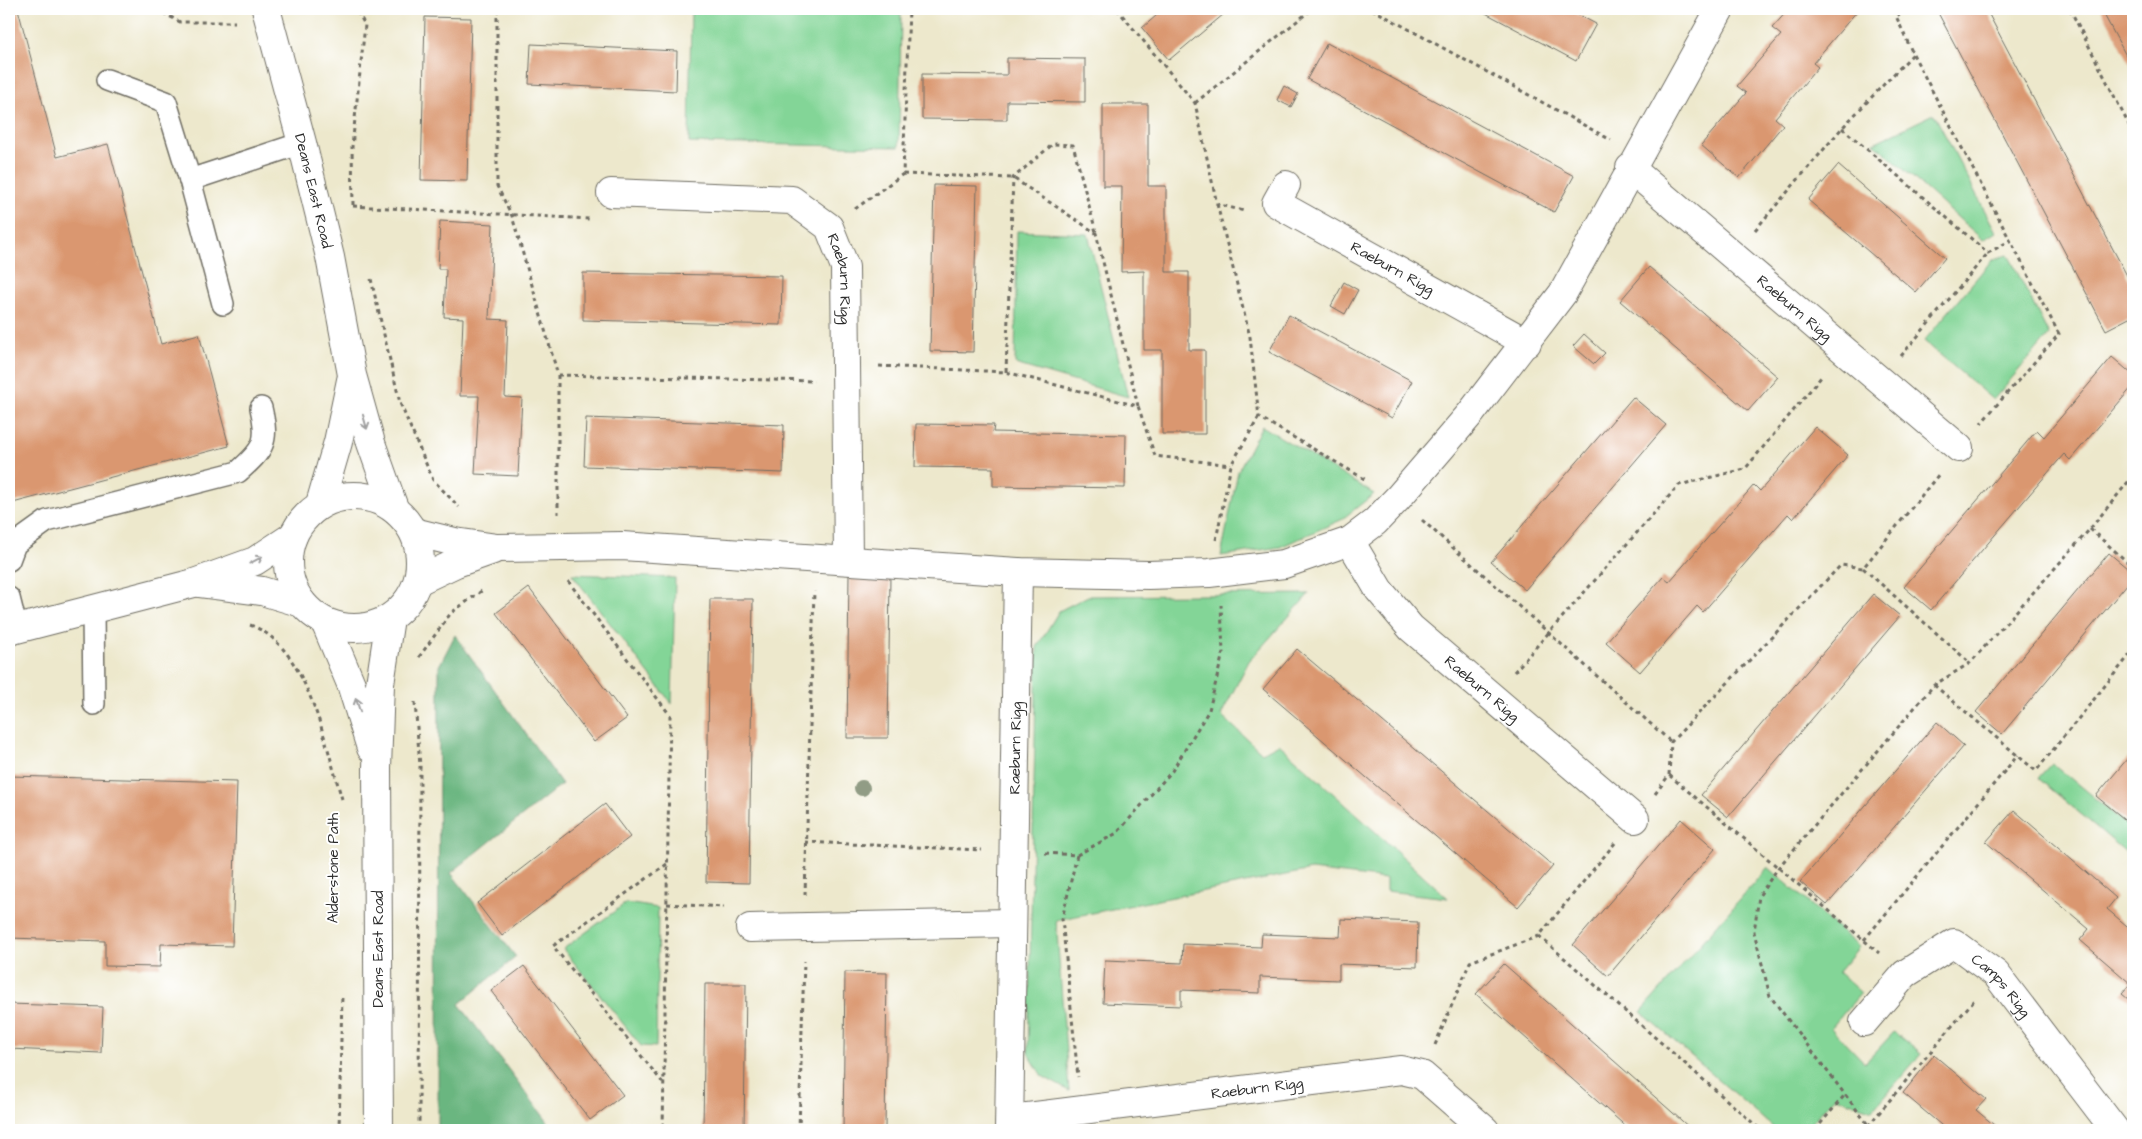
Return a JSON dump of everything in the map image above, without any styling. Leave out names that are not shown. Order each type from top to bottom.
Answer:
[{"type":"street","name":"Deans East Road","points":[[266,9],[330,257],[352,375],[371,443],[394,508]]},
{"type":"street","points":[[414,532],[455,542],[496,548],[622,546],[1018,572],[1148,575],[1214,573],[1284,564],[1350,541],[1375,522],[1398,498],[1527,343],[1564,293],[1634,162],[1720,9]]},
{"type":"street","name":"Raeburn Rigg","points":[[1634,162],[1734,255],[1960,448]]},
{"type":"street","name":"Raeburn Rigg","points":[[611,193],[792,200],[830,227],[845,267],[848,560]]},
{"type":"street","name":"Raeburn Rigg","points":[[1281,194],[1527,343]]},
{"type":"street","name":"Deans East Road","points":[[320,504],[338,442],[352,375]]},
{"type":"street","points":[[358,495],[377,499],[394,508],[406,519],[414,532],[421,564],[418,581],[408,602],[390,618],[369,627],[347,628],[325,622],[312,614],[294,591],[289,578],[288,549],[293,536],[309,513],[320,504],[338,497],[358,495]]},
{"type":"street","points":[[13,631],[194,583],[256,561],[293,536]]},
{"type":"street","name":"Raeburn Rigg","points":[[1350,541],[1379,590],[1411,628],[1634,819]]},
{"type":"street","points":[[418,581],[456,563],[496,548]]},
{"type":"street","name":"Raeburn Rigg","points":[[1018,572],[1009,1125],[1081,1110],[1401,1070],[1422,1076],[1485,1130]]},
{"type":"street","points":[[194,583],[262,591],[302,603]]},
{"type":"street","name":"Deans East Road","points":[[378,1130],[377,768],[380,684],[390,618]]},
{"type":"street","name":"Deans East Road","points":[[325,622],[351,684],[377,768]]},
{"type":"street","points":[[750,928],[1012,924]]},
{"type":"street","name":"Camps Rigg","points":[[1864,1022],[1905,974],[1954,944],[1996,974],[2115,1130]]},
{"type":"lane","points":[[107,80],[166,102],[190,180],[223,304]]},
{"type":"lane","points":[[190,180],[302,143]]},
{"type":"lane","points":[[9,560],[15,544],[47,521],[238,472],[259,453],[266,429],[261,408]]},
{"type":"lane","points":[[9,598],[13,631]]},
{"type":"lane","points":[[93,610],[94,704]]},
{"type":"path","points":[[156,9],[180,22],[241,22]]},
{"type":"path","points":[[356,9],[365,25],[352,146],[356,215]]},
{"type":"path","points":[[497,9],[497,186],[512,216],[558,375],[557,548],[559,569],[670,714],[663,1130]]},
{"type":"path","points":[[904,174],[909,9]]},
{"type":"path","points":[[1116,9],[1195,103],[1217,204],[1246,211],[1281,194]]},
{"type":"path","points":[[1195,103],[1312,9]]},
{"type":"path","points":[[1372,9],[1634,162]]},
{"type":"path","points":[[1734,255],[1842,128],[1913,54],[1893,9]]},
{"type":"path","points":[[1896,16],[1910,9]]},
{"type":"path","points":[[2070,9],[2133,133]]},
{"type":"path","points":[[1842,128],[1988,253]]},
{"type":"path","points":[[1006,372],[1013,178],[1053,144],[1073,145],[1138,406],[1155,456],[1231,465]]},
{"type":"path","points":[[830,227],[904,174],[1013,178],[1096,232]]},
{"type":"path","points":[[354,206],[603,220],[611,193]]},
{"type":"path","points":[[1880,381],[1988,253],[2011,240]]},
{"type":"path","points":[[369,272],[400,403],[432,480],[460,508]]},
{"type":"path","points":[[1492,697],[1679,485],[1745,469],[1844,350]]},
{"type":"path","points":[[558,375],[1006,372],[1138,406]]},
{"type":"path","points":[[805,842],[1077,855],[1117,833],[1172,771],[1208,710],[1223,653],[1214,573],[1231,465],[1259,417]]},
{"type":"path","points":[[1872,1130],[1844,1096],[1770,996],[1754,932],[1759,896],[1778,868],[1934,685],[1970,663],[2090,529],[2133,476]]},
{"type":"path","points":[[2090,529],[2133,567]]},
{"type":"path","points":[[799,1130],[805,928],[805,842],[815,558]]},
{"type":"path","points":[[1862,568],[1970,663]]},
{"type":"path","points":[[416,661],[451,613],[490,586]]},
{"type":"path","name":"Alderstone Path","points":[[247,624],[264,630],[294,662],[311,697],[344,804]]},
{"type":"path","points":[[1934,685],[2036,771],[2133,651]]},
{"type":"path","points":[[1864,940],[2018,755]]},
{"type":"path","points":[[1422,1076],[1470,962],[1540,936],[1669,775],[1905,974]]},
{"type":"path","points":[[1077,855],[1062,919],[1081,1110]]},
{"type":"path","points":[[664,1083],[553,946],[668,863]]},
{"type":"path","points":[[667,904],[743,908],[750,928]]},
{"type":"path","points":[[1540,936],[1761,1130]]},
{"type":"path","points":[[1868,1126],[1996,974]]},
{"type":"path","points":[[339,1130],[342,991]]},
{"type":"path","points":[[1815,1130],[1844,1096]]},
{"type":"green space","points":[[691,9],[901,13],[899,147],[689,143]]},
{"type":"green space","points":[[1934,114],[1996,232],[1983,240],[1874,143]]},
{"type":"green space","points":[[1017,231],[1088,234],[1128,397],[1015,364]]},
{"type":"green space","points":[[2008,254],[2049,335],[1993,400],[1924,341],[1991,261]]},
{"type":"green space","points":[[1262,426],[1374,494],[1341,520],[1280,547],[1221,556],[1238,471]]},
{"type":"green space","points":[[572,574],[675,578],[672,704]]},
{"type":"green space","points":[[1309,594],[1249,661],[1221,715],[1262,753],[1279,744],[1448,898],[1386,891],[1386,879],[1311,870],[1056,920],[1069,1091],[1042,1076],[1028,1053],[1037,647],[1059,611],[1088,596]]},
{"type":"green space","points":[[455,635],[562,784],[451,873],[516,957],[459,1004],[554,1130],[438,1130],[439,666]]},
{"type":"green space","points":[[2052,763],[2133,830],[2133,858],[2038,778]]},
{"type":"green space","points":[[1768,867],[1859,947],[1838,972],[1861,993],[1831,1028],[1865,1063],[1894,1032],[1921,1054],[1873,1110],[1835,1097],[1805,1130],[1776,1130],[1641,1012]]},
{"type":"green space","points":[[626,903],[658,908],[656,1047],[641,1046],[563,949]]},
{"type":"building","points":[[9,9],[18,9],[57,157],[108,144],[161,344],[199,334],[229,446],[9,504]]},
{"type":"building","points":[[1164,9],[1230,9],[1169,60],[1142,28]]},
{"type":"building","points":[[1478,9],[1567,9],[1596,24],[1576,61]]},
{"type":"building","points":[[1789,9],[1858,10],[1813,63],[1818,67],[1775,118],[1783,125],[1739,178],[1701,145],[1746,93],[1737,86],[1781,35],[1772,28]]},
{"type":"building","points":[[1936,9],[1986,9],[2133,287],[2133,316],[2106,330]]},
{"type":"building","points":[[2101,9],[2133,9],[2133,69],[2123,50]]},
{"type":"building","points":[[425,17],[471,18],[467,181],[421,180]]},
{"type":"building","points":[[1327,43],[1574,176],[1554,212],[1307,79]]},
{"type":"building","points":[[531,44],[677,51],[676,91],[529,84]]},
{"type":"building","points":[[1007,58],[1085,59],[1085,102],[1007,101],[1007,120],[922,119],[922,74],[1007,75]]},
{"type":"building","points":[[1284,86],[1298,94],[1291,107],[1277,100]]},
{"type":"building","points":[[1103,104],[1148,104],[1148,186],[1166,186],[1166,272],[1189,272],[1189,350],[1205,350],[1205,434],[1162,434],[1162,350],[1144,350],[1144,271],[1121,272],[1122,186],[1103,186]]},
{"type":"building","points":[[1838,165],[1945,258],[1916,292],[1808,200]]},
{"type":"building","points":[[934,185],[977,186],[973,352],[930,351]]},
{"type":"building","points":[[440,221],[493,224],[489,319],[508,320],[505,397],[522,398],[518,476],[475,474],[479,396],[460,396],[463,318],[444,317],[446,269],[438,269]]},
{"type":"building","points":[[1649,267],[1778,377],[1748,411],[1620,301]]},
{"type":"building","points":[[583,273],[782,276],[781,325],[583,320]]},
{"type":"building","points":[[1344,282],[1358,290],[1345,314],[1331,306]]},
{"type":"building","points":[[1289,315],[1412,381],[1392,418],[1269,352]]},
{"type":"building","points":[[1584,334],[1605,353],[1594,364],[1573,346]]},
{"type":"building","points":[[2112,357],[2133,375],[2133,386],[2070,460],[2064,454],[1931,610],[1904,587],[2037,430],[2044,437]]},
{"type":"building","points":[[1633,397],[1666,425],[1525,590],[1491,562]]},
{"type":"building","points":[[586,418],[784,425],[783,473],[584,466]]},
{"type":"building","points":[[916,424],[994,425],[993,432],[1126,435],[1125,488],[993,486],[993,468],[915,467]]},
{"type":"building","points":[[1815,427],[1848,455],[1793,519],[1788,514],[1703,612],[1697,606],[1640,672],[1606,642],[1663,577],[1669,582],[1754,485],[1760,491]]},
{"type":"building","points":[[2109,553],[2133,573],[2133,577],[2002,734],[1976,712]]},
{"type":"building","points":[[849,574],[890,575],[888,738],[847,738]]},
{"type":"building","points":[[529,588],[627,718],[594,742],[496,613]]},
{"type":"building","points":[[1873,594],[1900,616],[1728,817],[1701,795]]},
{"type":"building","points":[[710,599],[753,599],[749,883],[706,882]]},
{"type":"building","points":[[1297,649],[1553,866],[1518,907],[1263,689]]},
{"type":"building","points":[[1937,722],[1964,746],[1827,905],[1800,882]]},
{"type":"building","points":[[2133,752],[2133,818],[2129,823],[2096,796]]},
{"type":"building","points":[[9,776],[237,782],[232,946],[161,944],[160,967],[105,966],[105,941],[9,938]]},
{"type":"building","points":[[605,804],[630,837],[502,936],[477,903]]},
{"type":"building","points":[[2014,810],[2116,898],[2107,909],[2133,931],[2133,1003],[2122,994],[2131,984],[2080,940],[2089,929],[1986,842]]},
{"type":"building","points":[[1681,819],[1715,849],[1608,976],[1573,945]]},
{"type":"building","points":[[1341,919],[1418,922],[1417,967],[1339,964],[1339,980],[1260,977],[1260,993],[1181,990],[1181,1006],[1103,1003],[1105,960],[1182,963],[1183,944],[1261,947],[1262,934],[1340,937]]},
{"type":"building","points":[[1504,964],[1692,1130],[1630,1130],[1589,1094],[1476,994]]},
{"type":"building","points":[[524,966],[623,1095],[590,1120],[491,991]]},
{"type":"building","points":[[845,972],[887,973],[885,1130],[843,1130]]},
{"type":"building","points":[[705,984],[746,984],[744,1130],[703,1130]]},
{"type":"building","points":[[9,1004],[103,1007],[101,1053],[9,1049]]},
{"type":"building","points":[[1934,1055],[1986,1099],[1976,1110],[2000,1130],[1947,1130],[1903,1093]]}]
